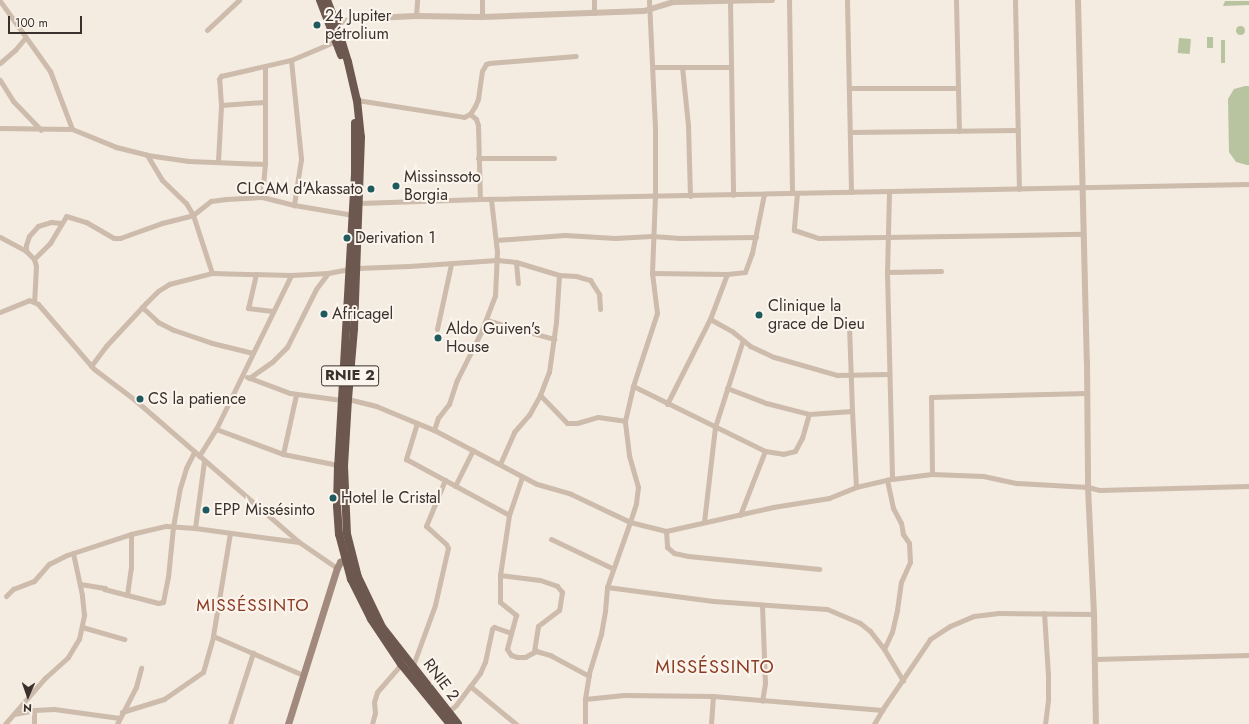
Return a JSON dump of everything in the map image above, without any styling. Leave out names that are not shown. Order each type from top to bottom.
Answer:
[{"type":"highway","name":"RNIE 2","points":[[320,0],[333,23],[336,41],[349,83],[354,120],[356,154],[353,215],[354,335],[338,465],[337,506],[339,534],[366,598],[382,627],[458,724]]},
{"type":"highway","name":"RNIE 2","points":[[327,0],[357,100],[361,137],[359,203],[353,269]]},
{"type":"highway","name":"RNIE 2","points":[[345,399],[345,514],[351,579],[362,604],[375,626],[401,664],[450,724]]},
{"type":"main road","points":[[288,724],[337,568],[340,562],[349,558]]},
{"type":"street","points":[[207,30],[239,0]]},
{"type":"street","points":[[416,16],[417,0]]},
{"type":"street","points":[[482,0],[482,17]]},
{"type":"street","points":[[594,0],[594,12]]},
{"type":"street","points":[[585,724],[589,676],[601,634],[607,587],[612,568],[636,503],[638,487],[637,478],[629,455],[626,421],[633,386],[656,318],[652,273],[652,236],[655,196],[653,67],[649,0]]},
{"type":"street","points":[[730,0],[733,195]]},
{"type":"street","points":[[333,23],[354,19],[416,16],[482,17],[649,10],[674,2],[772,0]]},
{"type":"street","points":[[789,0],[795,193],[793,228],[795,231],[822,238],[1083,234]]},
{"type":"street","points":[[847,0],[851,192]]},
{"type":"street","points":[[956,0],[959,131]]},
{"type":"street","points":[[1015,0],[1019,189]]},
{"type":"street","points":[[1078,0],[1088,487],[1094,614],[1096,724]]},
{"type":"street","points":[[0,1],[50,71],[72,129]]},
{"type":"street","points":[[0,63],[15,50],[25,38]]},
{"type":"street","points":[[218,161],[221,105],[220,76],[291,60],[336,41]]},
{"type":"street","points":[[357,100],[464,117],[470,114],[478,99],[482,71],[489,62],[576,56]]},
{"type":"street","points":[[291,60],[301,159],[294,205]]},
{"type":"street","points":[[262,197],[265,164],[265,66]]},
{"type":"street","points":[[653,67],[731,67]]},
{"type":"street","points":[[682,67],[688,125],[690,196]]},
{"type":"street","points":[[0,80],[13,101],[41,130]]},
{"type":"street","points":[[849,88],[958,88]]},
{"type":"street","points":[[221,105],[264,102]]},
{"type":"street","points":[[470,114],[476,119],[478,125],[480,198]]},
{"type":"street","points":[[0,128],[41,130],[72,129],[116,147],[148,155],[189,161],[265,164]]},
{"type":"street","points":[[850,132],[1018,130]]},
{"type":"street","points":[[148,155],[162,180],[186,203],[193,215],[212,273]]},
{"type":"street","points":[[478,158],[554,158]]},
{"type":"street","points":[[359,203],[480,198],[690,196],[1249,184]]},
{"type":"street","points":[[884,649],[892,632],[901,582],[910,562],[909,543],[903,534],[901,523],[893,506],[889,479],[887,236],[889,192]]},
{"type":"street","points":[[652,273],[727,274],[745,272],[756,237],[764,194]]},
{"type":"street","points":[[34,260],[50,243],[66,216],[86,222],[114,238],[120,238],[162,223],[193,215],[211,201],[262,197],[294,205],[353,215]]},
{"type":"street","points":[[434,430],[438,418],[449,404],[457,380],[486,320],[495,296],[497,260],[491,199]]},
{"type":"street","points":[[26,251],[26,244],[29,236],[38,226],[51,222],[61,223]]},
{"type":"street","points":[[496,240],[552,236],[615,238],[652,236],[680,238],[756,237]]},
{"type":"street","points":[[0,237],[26,251],[34,260],[36,266],[34,301]]},
{"type":"street","points":[[91,366],[106,346],[158,291],[169,284],[212,273],[290,275],[328,273],[353,269],[497,260],[516,262],[559,275],[576,276],[590,280],[599,294],[600,309]]},
{"type":"street","points":[[516,262],[518,283]]},
{"type":"street","points":[[437,329],[451,264]]},
{"type":"street","points":[[887,272],[941,271]]},
{"type":"street","points":[[249,378],[273,361],[287,347],[316,289],[328,273]]},
{"type":"street","points":[[256,274],[248,308],[273,311]]},
{"type":"street","points":[[667,404],[710,319],[727,274]]},
{"type":"street","points":[[80,584],[104,588],[158,603],[163,602],[183,476],[216,428],[243,375],[290,275]]},
{"type":"street","points":[[500,464],[514,432],[529,415],[540,395],[549,372],[554,339],[559,275]]},
{"type":"street","points":[[0,312],[25,301],[34,301],[50,317],[91,366],[135,400],[299,542],[337,568]]},
{"type":"street","points":[[142,307],[158,322],[174,330],[206,341],[253,353]]},
{"type":"street","points":[[710,319],[764,354],[827,373],[851,375],[889,374]]},
{"type":"street","points":[[486,320],[554,339]]},
{"type":"street","points":[[849,323],[856,487]]},
{"type":"street","points":[[704,522],[715,427],[743,340]]},
{"type":"street","points":[[243,375],[296,395],[345,399],[376,406],[434,430],[536,484],[571,494],[630,522],[666,532],[704,522],[829,498],[856,487],[889,479],[932,474],[983,476],[1017,483],[1088,487],[1099,490],[1249,486]]},
{"type":"street","points":[[633,386],[765,451],[783,454],[795,451],[802,438],[809,414]]},
{"type":"street","points":[[727,388],[766,403],[809,414],[852,411]]},
{"type":"street","points":[[932,474],[932,396],[1086,393]]},
{"type":"street","points":[[283,454],[296,395]]},
{"type":"street","points":[[540,395],[567,423],[577,423],[598,417],[626,421]]},
{"type":"street","points":[[417,423],[406,459],[510,514]]},
{"type":"street","points":[[216,428],[283,454],[338,465]]},
{"type":"street","points":[[455,486],[473,450]]},
{"type":"street","points":[[740,515],[765,451]]},
{"type":"street","points":[[195,528],[204,461]]},
{"type":"street","points":[[522,477],[510,514],[500,575],[500,602],[516,614],[507,649],[511,655],[522,657],[534,652],[550,655],[589,676]]},
{"type":"street","points":[[409,674],[435,605],[448,548],[446,544],[426,526],[445,480]]},
{"type":"street","points":[[6,596],[14,589],[34,581],[49,564],[73,553],[131,534],[166,526],[195,528],[299,542]]},
{"type":"street","points":[[666,532],[667,547],[674,553],[681,555],[819,568]]},
{"type":"street","points":[[122,712],[164,699],[204,672],[213,636],[230,533]]},
{"type":"street","points":[[127,595],[131,568],[131,534]]},
{"type":"street","points":[[551,539],[612,568]]},
{"type":"street","points":[[5,724],[45,678],[68,658],[75,649],[84,615],[80,584],[73,553]]},
{"type":"street","points":[[500,575],[540,580],[557,586],[562,592],[559,610],[538,626],[534,652]]},
{"type":"street","points":[[607,587],[695,599],[827,610],[860,623],[870,631],[884,649],[902,681]]},
{"type":"street","points":[[762,605],[764,683],[762,701]]},
{"type":"street","points":[[874,724],[930,639],[950,626],[974,616],[1000,612],[1094,614]]},
{"type":"street","points":[[1044,613],[1048,676],[1048,700],[1045,724]]},
{"type":"street","points":[[82,627],[124,639]]},
{"type":"street","points":[[448,712],[480,673],[485,662],[493,628],[511,633]]},
{"type":"street","points":[[213,636],[303,675]]},
{"type":"street","points":[[230,724],[253,653]]},
{"type":"street","points":[[1094,659],[1249,655]]},
{"type":"street","points":[[372,724],[376,713],[374,702],[377,692],[401,664]]},
{"type":"street","points":[[117,724],[136,686],[141,668]]},
{"type":"street","points":[[470,686],[516,724]]},
{"type":"street","points":[[586,699],[624,696],[713,696],[882,710]]},
{"type":"street","points":[[711,724],[713,696]]},
{"type":"street","points":[[14,714],[34,710],[64,710],[119,718]]},
{"type":"street","points":[[34,710],[34,724]]},
{"type":"green space","points":[[1225,1],[1249,1],[1249,5],[1223,6]]},
{"type":"green space","points":[[1238,26],[1242,26],[1244,30],[1242,34],[1238,34],[1236,32],[1236,28]]},
{"type":"green space","points":[[1207,37],[1213,37],[1213,48],[1207,48]]},
{"type":"green space","points":[[1179,38],[1191,39],[1190,54],[1178,53]]},
{"type":"green space","points":[[1221,40],[1225,40],[1225,63],[1221,63]]},
{"type":"green space","points":[[1249,86],[1249,165],[1236,162],[1229,152],[1228,99],[1234,89]]},
{"type":"place","name":"24 Jupiter pétrolium","points":[[317,25]]},
{"type":"place","name":"Missinssoto Borgia","points":[[396,186]]},
{"type":"place","name":"CLCAM d'Akassato","points":[[371,189]]},
{"type":"place","name":"Derivation 1","points":[[347,238]]},
{"type":"place","name":"Africagel","points":[[324,314]]},
{"type":"place","name":"Clinique la grace de Dieu","points":[[759,315]]},
{"type":"place","name":"Aldo Guiven's House","points":[[438,338]]},
{"type":"place","name":"CS la patience","points":[[140,399]]},
{"type":"place","name":"Hotel le Cristal","points":[[333,498]]},
{"type":"place","name":"EPP Missésinto","points":[[206,510]]},
{"type":"district","name":"MISSÉSSINTO","points":[[253,606]]},
{"type":"district","name":"MISSÉSSINTO","points":[[715,667]]}]
